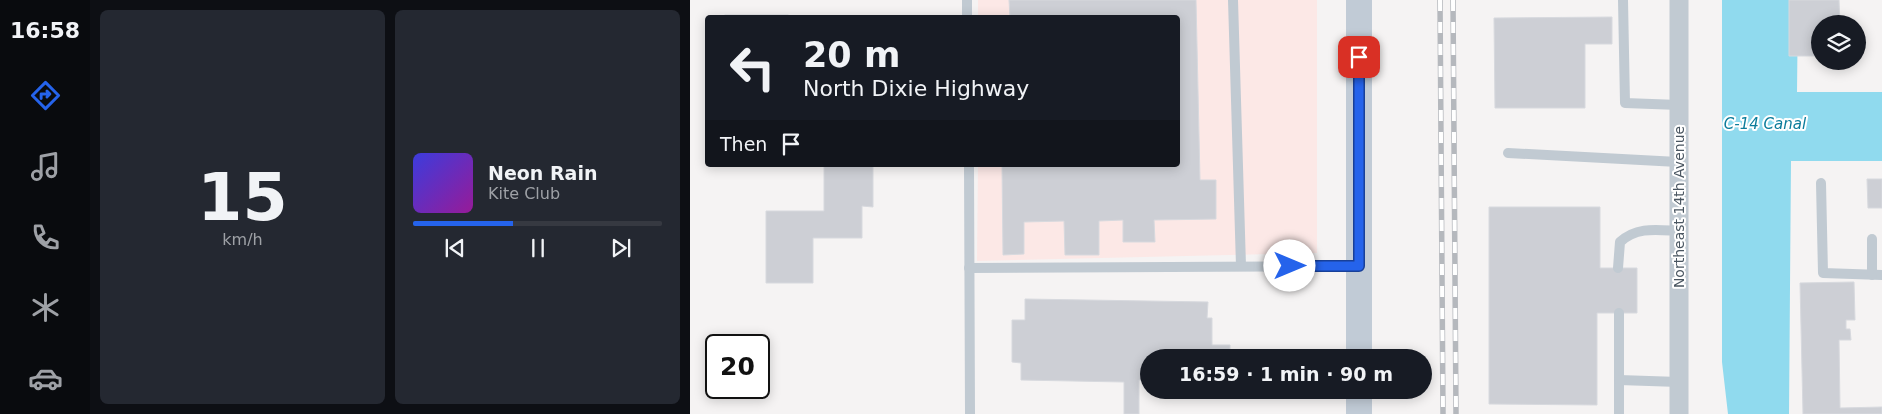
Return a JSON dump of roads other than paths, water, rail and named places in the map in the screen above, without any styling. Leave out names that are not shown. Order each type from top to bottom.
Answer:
[{"type":"main road","points":[[1359,0],[1359,349]]},
{"type":"main road","points":[[1359,399],[1359,414]]},
{"type":"street","name":"Northeast 14th Avenue","points":[[1678,0],[1679,414]]},
{"type":"lane","points":[[967,0],[967,15]]},
{"type":"lane","points":[[1233,0],[1240,266]]},
{"type":"lane","points":[[1623,0],[1625,103],[1679,105]]},
{"type":"lane","points":[[1508,153],[1678,162]]},
{"type":"lane","points":[[969,167],[970,414]]},
{"type":"lane","points":[[1822,183],[1822,273],[1877,275],[1872,239]]},
{"type":"lane","points":[[1618,268],[1620,242],[1628,235],[1642,230],[1679,231]]},
{"type":"lane","points":[[969,268],[1359,266]]},
{"type":"lane","points":[[1618,313],[1619,414]]},
{"type":"lane","points":[[1619,380],[1679,382]]},
{"type":"water","name":"C-14 Canal","points":[[1722,0],[1798,0],[1797,92],[1882,92],[1882,161],[1791,161],[1789,414],[1728,414],[1722,362]]},
{"type":"railway","points":[[1440,0],[1443,414]]},
{"type":"railway","points":[[1453,0],[1456,414]]}]
